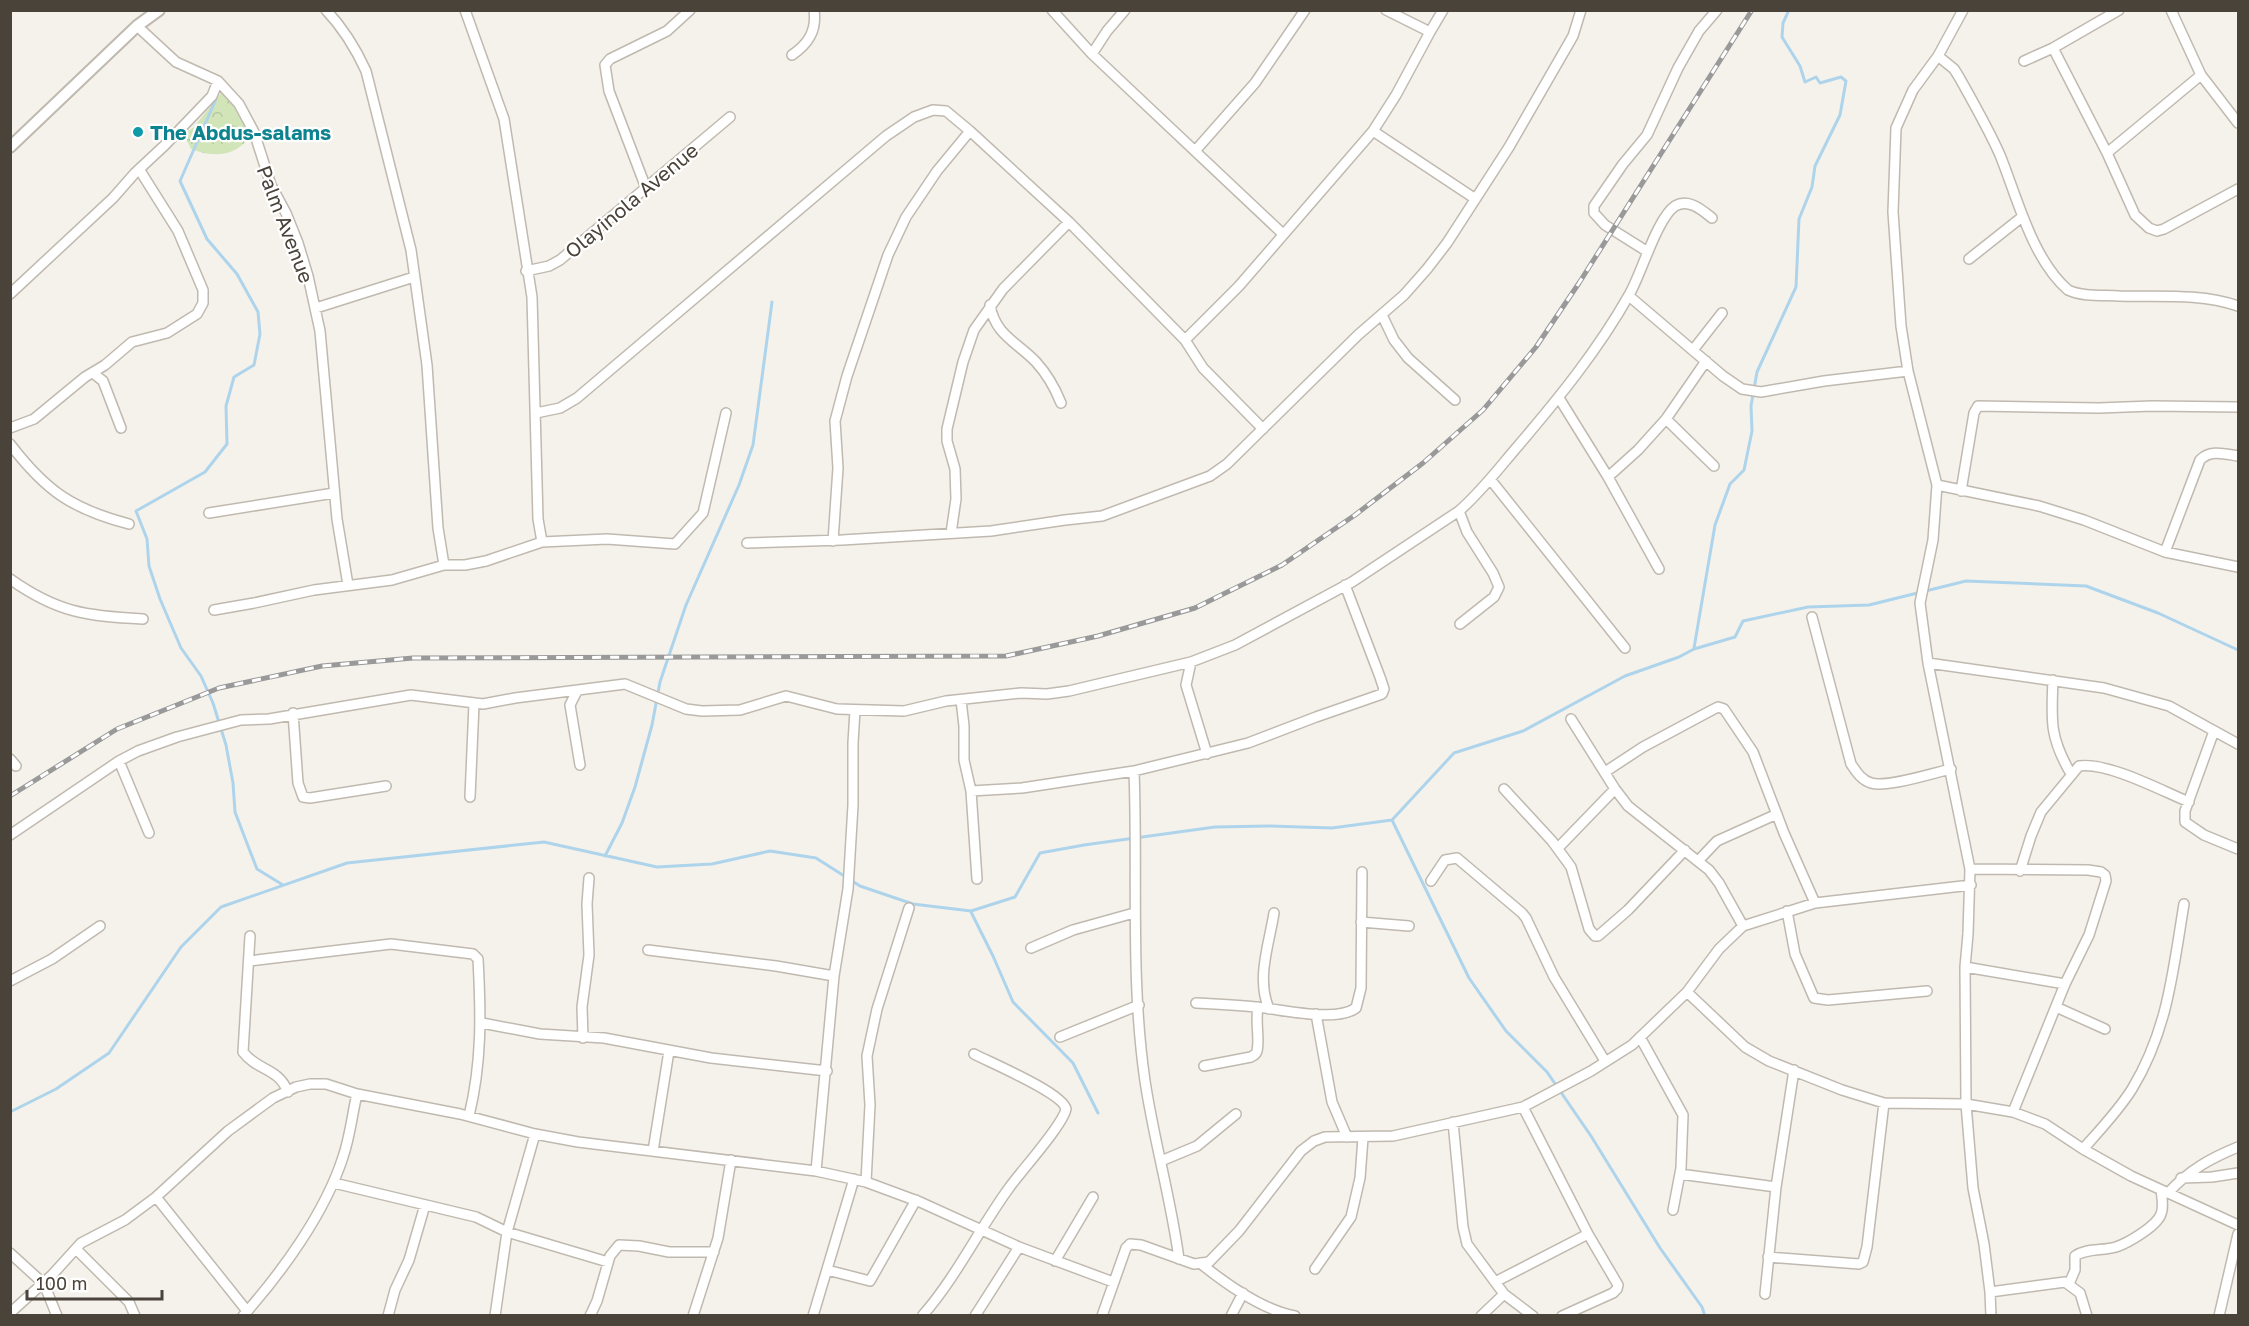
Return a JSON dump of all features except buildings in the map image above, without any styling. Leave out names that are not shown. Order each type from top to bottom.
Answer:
[{"type":"street","points":[[10,147],[137,26],[159,10]]},
{"type":"street","points":[[326,10],[344,29],[354,44],[366,71],[411,250],[427,365],[438,528],[444,565]]},
{"type":"street","points":[[465,10],[504,119],[532,309],[538,519],[542,543]]},
{"type":"street","points":[[646,188],[609,91],[605,65],[610,59],[667,31],[690,10]]},
{"type":"street","points":[[792,55],[805,46],[809,40],[813,31],[814,10]]},
{"type":"street","points":[[1052,10],[1092,54],[1283,234]]},
{"type":"street","points":[[1092,54],[1107,31],[1125,10]]},
{"type":"street","points":[[1195,151],[1255,82],[1305,10]]},
{"type":"street","points":[[1386,10],[1430,32]]},
{"type":"street","points":[[1185,340],[1239,286],[1373,131],[1396,95],[1443,10]]},
{"type":"street","points":[[747,543],[834,541],[991,531],[1102,516],[1210,476],[1227,464],[1358,335],[1404,295],[1427,269],[1447,243],[1509,147],[1552,75],[1573,36],[1581,10]]},
{"type":"street","points":[[1648,252],[1605,225],[1594,213],[1594,206],[1623,164],[1647,135],[1678,68],[1699,31],[1717,10]]},
{"type":"street","points":[[1963,10],[1938,56],[1913,90],[1896,128],[1893,212],[1901,326],[1908,371],[1937,485],[1933,540],[1920,603],[1928,663],[1970,869],[1971,885],[1965,967],[1966,1104],[1973,1188],[1990,1292],[1991,1316]]},
{"type":"street","points":[[2024,62],[2119,10]]},
{"type":"street","points":[[2171,10],[2201,75],[2238,123]]},
{"type":"street","name":"Palm Avenue","points":[[137,26],[176,62],[218,81],[239,104],[254,132],[271,185],[298,243],[320,331],[334,493],[348,585]]},
{"type":"street","points":[[2053,48],[2108,153],[2135,215],[2149,228],[2157,231],[2164,229],[2238,189]]},
{"type":"street","points":[[1938,56],[1954,69],[1986,125],[2000,154],[2022,217],[2041,255],[2063,285],[2074,293],[2194,296],[2221,300],[2238,306]]},
{"type":"street","points":[[2108,153],[2201,75]]},
{"type":"street","points":[[10,294],[113,198],[165,145],[212,96],[218,81]]},
{"type":"street","points":[[536,414],[560,408],[577,398],[886,136],[914,117],[933,110],[946,111],[1069,222],[1185,340],[1203,368],[1263,429]]},
{"type":"street","name":"Olayinola Avenue","points":[[526,271],[549,266],[560,260],[730,117]]},
{"type":"street","points":[[834,541],[838,468],[835,421],[847,376],[888,255],[906,217],[915,200],[970,131]]},
{"type":"street","points":[[1373,131],[1474,198]]},
{"type":"street","points":[[10,428],[34,419],[132,342],[166,333],[197,314],[203,303],[203,290],[178,231],[140,169]]},
{"type":"street","points":[[10,835],[119,761],[177,737],[241,720],[329,710],[411,695],[474,704],[625,684],[686,709],[702,711],[740,710],[786,696],[837,709],[911,710],[961,700],[1021,693],[1047,694],[1070,691],[1191,662],[1235,645],[1345,585],[1459,510],[1490,478],[1559,398],[1629,296],[1653,239],[1675,206],[1689,204],[1696,206],[1712,218]]},
{"type":"street","points":[[1969,259],[2022,217]]},
{"type":"street","points":[[951,533],[956,499],[955,469],[947,429],[970,340],[990,305],[1022,268],[1069,222]]},
{"type":"street","points":[[316,308],[414,278]]},
{"type":"street","points":[[1629,296],[1742,389],[1756,392],[1908,371]]},
{"type":"street","points":[[990,305],[994,323],[1038,364],[1048,377],[1060,403]]},
{"type":"street","points":[[1693,350],[1722,313]]},
{"type":"street","points":[[1382,315],[1394,340],[1408,358],[1455,400]]},
{"type":"street","points":[[1608,477],[1638,450],[1666,419],[1706,361]]},
{"type":"street","points":[[93,373],[103,381],[122,428]]},
{"type":"street","points":[[1559,398],[1608,477],[1659,569]]},
{"type":"street","points":[[1961,491],[1974,413],[1978,406],[2238,407]]},
{"type":"street","points":[[214,610],[348,585],[407,577],[444,565],[465,565],[486,561],[542,543],[607,539],[675,544],[703,513],[726,413]]},
{"type":"street","points":[[1666,419],[1714,466]]},
{"type":"street","points":[[10,444],[42,482],[68,501],[97,516],[129,524]]},
{"type":"street","points":[[2165,552],[2200,460],[2206,454],[2215,453],[2238,456]]},
{"type":"street","points":[[1490,478],[1625,648]]},
{"type":"street","points":[[1937,485],[2039,506],[2084,520],[2165,552],[2238,567]]},
{"type":"street","points":[[209,513],[334,493]]},
{"type":"street","points":[[1459,510],[1467,532],[1493,573],[1499,587],[1494,597],[1460,624]]},
{"type":"street","points":[[10,579],[49,603],[77,613],[143,619]]},
{"type":"street","points":[[971,791],[1022,788],[1134,771],[1207,754],[1248,743],[1382,694],[1384,689],[1380,677],[1345,585]]},
{"type":"street","points":[[1812,617],[1851,764],[1859,775],[1869,783],[1881,784],[1950,769]]},
{"type":"street","points":[[1191,662],[1187,674],[1187,692],[1207,754]]},
{"type":"street","points":[[1928,663],[2104,688],[2169,706],[2238,744]]},
{"type":"street","points":[[2053,680],[2053,733],[2059,753],[2071,774]]},
{"type":"street","points":[[577,691],[570,705],[580,765]]},
{"type":"street","points":[[961,700],[964,760],[971,791],[977,879]]},
{"type":"street","points":[[470,797],[474,704]]},
{"type":"street","points":[[1605,772],[1653,742],[1712,710],[1719,707],[1724,709],[1753,752],[1815,903]]},
{"type":"street","points":[[816,1171],[834,976],[848,889],[855,710]]},
{"type":"street","points":[[293,713],[298,783],[303,797],[310,798],[386,786]]},
{"type":"street","points":[[1571,719],[1628,806],[1698,861],[1719,883],[1743,926]]},
{"type":"street","points":[[2214,731],[2188,802],[2184,816],[2185,822],[2204,835],[2238,849]]},
{"type":"street","points":[[119,761],[149,833]]},
{"type":"street","points":[[2020,871],[2041,812],[2079,766],[2093,765],[2130,777],[2188,802]]},
{"type":"street","points":[[1134,771],[1136,810],[1134,913],[1145,1080],[1175,1228],[1179,1259]]},
{"type":"street","points":[[1504,789],[1558,848],[1570,867],[1589,929],[1595,936],[1606,930],[1628,910],[1685,850]]},
{"type":"street","points":[[1558,848],[1615,789]]},
{"type":"street","points":[[1698,861],[1717,841],[1777,814]]},
{"type":"street","points":[[1431,881],[1444,860],[1457,858],[1522,913],[1554,977],[1605,1061]]},
{"type":"street","points":[[1970,869],[2088,870],[2105,875],[2106,881],[2089,935],[2065,984],[2013,1112]]},
{"type":"street","points":[[1196,1003],[1316,1014],[1342,1014],[1356,1008],[1361,987],[1362,872]]},
{"type":"street","points":[[583,1038],[582,1007],[589,955],[586,904],[589,878]]},
{"type":"street","points":[[1102,1316],[1126,1248],[1130,1244],[1141,1245],[1194,1264],[1209,1262],[1221,1251],[1301,1151],[1325,1137],[1393,1136],[1522,1107],[1591,1071],[1632,1045],[1687,992],[1719,949],[1743,926],[1815,903],[1971,885]]},
{"type":"street","points":[[2083,1149],[2131,1091],[2152,1051],[2172,982],[2184,904]]},
{"type":"street","points":[[866,1182],[870,1106],[867,1056],[877,1009],[909,908]]},
{"type":"street","points":[[1787,911],[1795,954],[1814,998],[1828,1000],[1927,991]]},
{"type":"street","points":[[1031,948],[1072,930],[1134,913]]},
{"type":"street","points":[[1269,1009],[1262,978],[1274,913]]},
{"type":"street","points":[[1361,922],[1409,926]]},
{"type":"street","points":[[10,981],[51,959],[100,926]]},
{"type":"street","points":[[250,936],[243,1052],[249,1060],[280,1077],[288,1092]]},
{"type":"street","points":[[249,961],[392,944],[466,951],[473,954],[478,959],[482,1023],[476,1085],[469,1116]]},
{"type":"street","points":[[648,950],[776,966],[834,976]]},
{"type":"street","points":[[1965,967],[2065,984]]},
{"type":"street","points":[[1687,992],[1745,1047],[1758,1056],[1842,1090],[1884,1103],[1966,1104],[2013,1112],[2045,1124],[2083,1149],[2165,1192],[2238,1225]]},
{"type":"street","points":[[1060,1037],[1139,1005]]},
{"type":"street","points":[[1204,1066],[1251,1058],[1254,1055],[1257,1051],[1258,1007]]},
{"type":"street","points":[[2056,1007],[2105,1029]]},
{"type":"street","points":[[1316,1014],[1332,1102],[1347,1137]]},
{"type":"street","points":[[482,1023],[540,1034],[604,1038],[711,1058],[826,1071]]},
{"type":"street","points":[[1640,1037],[1683,1115],[1680,1174],[1674,1210]]},
{"type":"street","points":[[653,1151],[669,1051]]},
{"type":"street","points":[[923,1315],[955,1275],[1009,1189],[1059,1123],[1066,1109],[1065,1104],[1052,1093],[974,1054]]},
{"type":"street","points":[[1765,1294],[1776,1187],[1794,1070]]},
{"type":"street","points":[[10,1313],[44,1284],[76,1249],[91,1237],[125,1220],[156,1197],[228,1131],[273,1098],[296,1087],[310,1084],[326,1084],[357,1094],[469,1116],[535,1134],[578,1142],[816,1171],[854,1179],[916,1200],[1019,1247],[1113,1282]]},
{"type":"street","points":[[156,1197],[245,1313],[281,1272],[334,1183],[344,1155],[357,1094]]},
{"type":"street","points":[[1768,1257],[1859,1264],[1863,1262],[1867,1247],[1884,1103]]},
{"type":"street","points":[[1522,1107],[1588,1234],[1618,1285],[1617,1289],[1562,1316]]},
{"type":"street","points":[[1161,1161],[1197,1146],[1236,1114]]},
{"type":"street","points":[[1453,1122],[1463,1227],[1467,1244],[1504,1294],[1533,1316]]},
{"type":"street","points":[[495,1316],[507,1232],[535,1134]]},
{"type":"street","points":[[1315,1269],[1351,1217],[1360,1178],[1363,1138]]},
{"type":"street","points":[[2069,1284],[2075,1270],[2075,1256],[2082,1252],[2117,1246],[2146,1230],[2158,1220],[2165,1192],[2181,1178],[2212,1158],[2238,1146]]},
{"type":"street","points":[[693,1316],[718,1238],[731,1160]]},
{"type":"street","points":[[2181,1178],[2238,1173]]},
{"type":"street","points":[[1680,1174],[1776,1187]]},
{"type":"street","points":[[813,1316],[854,1179]]},
{"type":"street","points":[[334,1183],[476,1217],[507,1232],[608,1262]]},
{"type":"street","points":[[1055,1261],[1093,1197]]},
{"type":"street","points":[[827,1270],[870,1281],[916,1200]]},
{"type":"street","points":[[388,1316],[395,1290],[410,1260],[425,1205]]},
{"type":"street","points":[[1495,1282],[1588,1234]]},
{"type":"street","points":[[2219,1316],[2238,1234]]},
{"type":"street","points":[[590,1316],[597,1301],[608,1262],[619,1245],[669,1252],[714,1252]]},
{"type":"street","points":[[975,1316],[1019,1247]]},
{"type":"street","points":[[76,1249],[129,1302],[135,1316]]},
{"type":"street","points":[[10,1253],[44,1284],[57,1316]]},
{"type":"street","points":[[1200,1263],[1243,1293],[1275,1310],[1295,1316]]},
{"type":"street","points":[[1990,1292],[2055,1282],[2069,1284],[2080,1293],[2087,1316]]},
{"type":"street","points":[[1232,1316],[1243,1293]]},
{"type":"street","points":[[1481,1316],[1504,1294]]},
{"type":"green space","points":[[225,88],[254,131],[241,146],[227,153],[210,154],[191,149],[185,136],[186,132],[193,128]]},
{"type":"waterway","points":[[1694,648],[1715,525],[1730,484],[1744,470],[1752,431],[1751,406],[1757,372],[1796,287],[1799,219],[1812,187],[1815,166],[1840,115],[1846,81],[1841,77],[1820,83],[1816,77],[1805,82],[1800,66],[1782,37],[1783,23],[1789,10]]},
{"type":"waterway","points":[[216,99],[180,181],[207,239],[237,274],[258,312],[260,334],[254,365],[234,377],[226,406],[227,444],[205,472],[136,511],[147,539],[149,566],[160,599],[181,648],[201,676],[213,703],[226,745],[233,783],[235,812],[257,869],[283,885]]},
{"type":"waterway","points":[[605,856],[622,823],[635,787],[652,725],[660,682],[686,605],[739,485],[753,445],[772,302]]},
{"type":"waterway","points":[[10,1112],[56,1089],[109,1053],[181,947],[221,907],[347,863],[544,842],[657,867],[712,864],[770,851],[816,858],[860,886],[913,904],[971,911],[1015,897],[1040,853],[1215,827],[1332,828],[1392,820],[1454,753],[1523,731],[1625,676],[1679,657],[1694,649],[1735,637],[1743,621],[1808,607],[1869,605],[1966,581],[2086,586],[2158,613],[2238,650]]},
{"type":"waterway","points":[[1392,820],[1469,978],[1506,1031],[1547,1072],[1591,1136],[1660,1248],[1702,1307],[1705,1316]]},
{"type":"waterway","points":[[971,912],[1013,1002],[1073,1063],[1098,1113]]},
{"type":"railway","points":[[10,796],[117,729],[219,688],[322,666],[413,658],[1006,656],[1098,636],[1195,608],[1282,565],[1355,515],[1423,463],[1483,410],[1536,347],[1752,10]]},
{"type":"place","name":"The Abdus-salams","points":[[138,132]]}]
